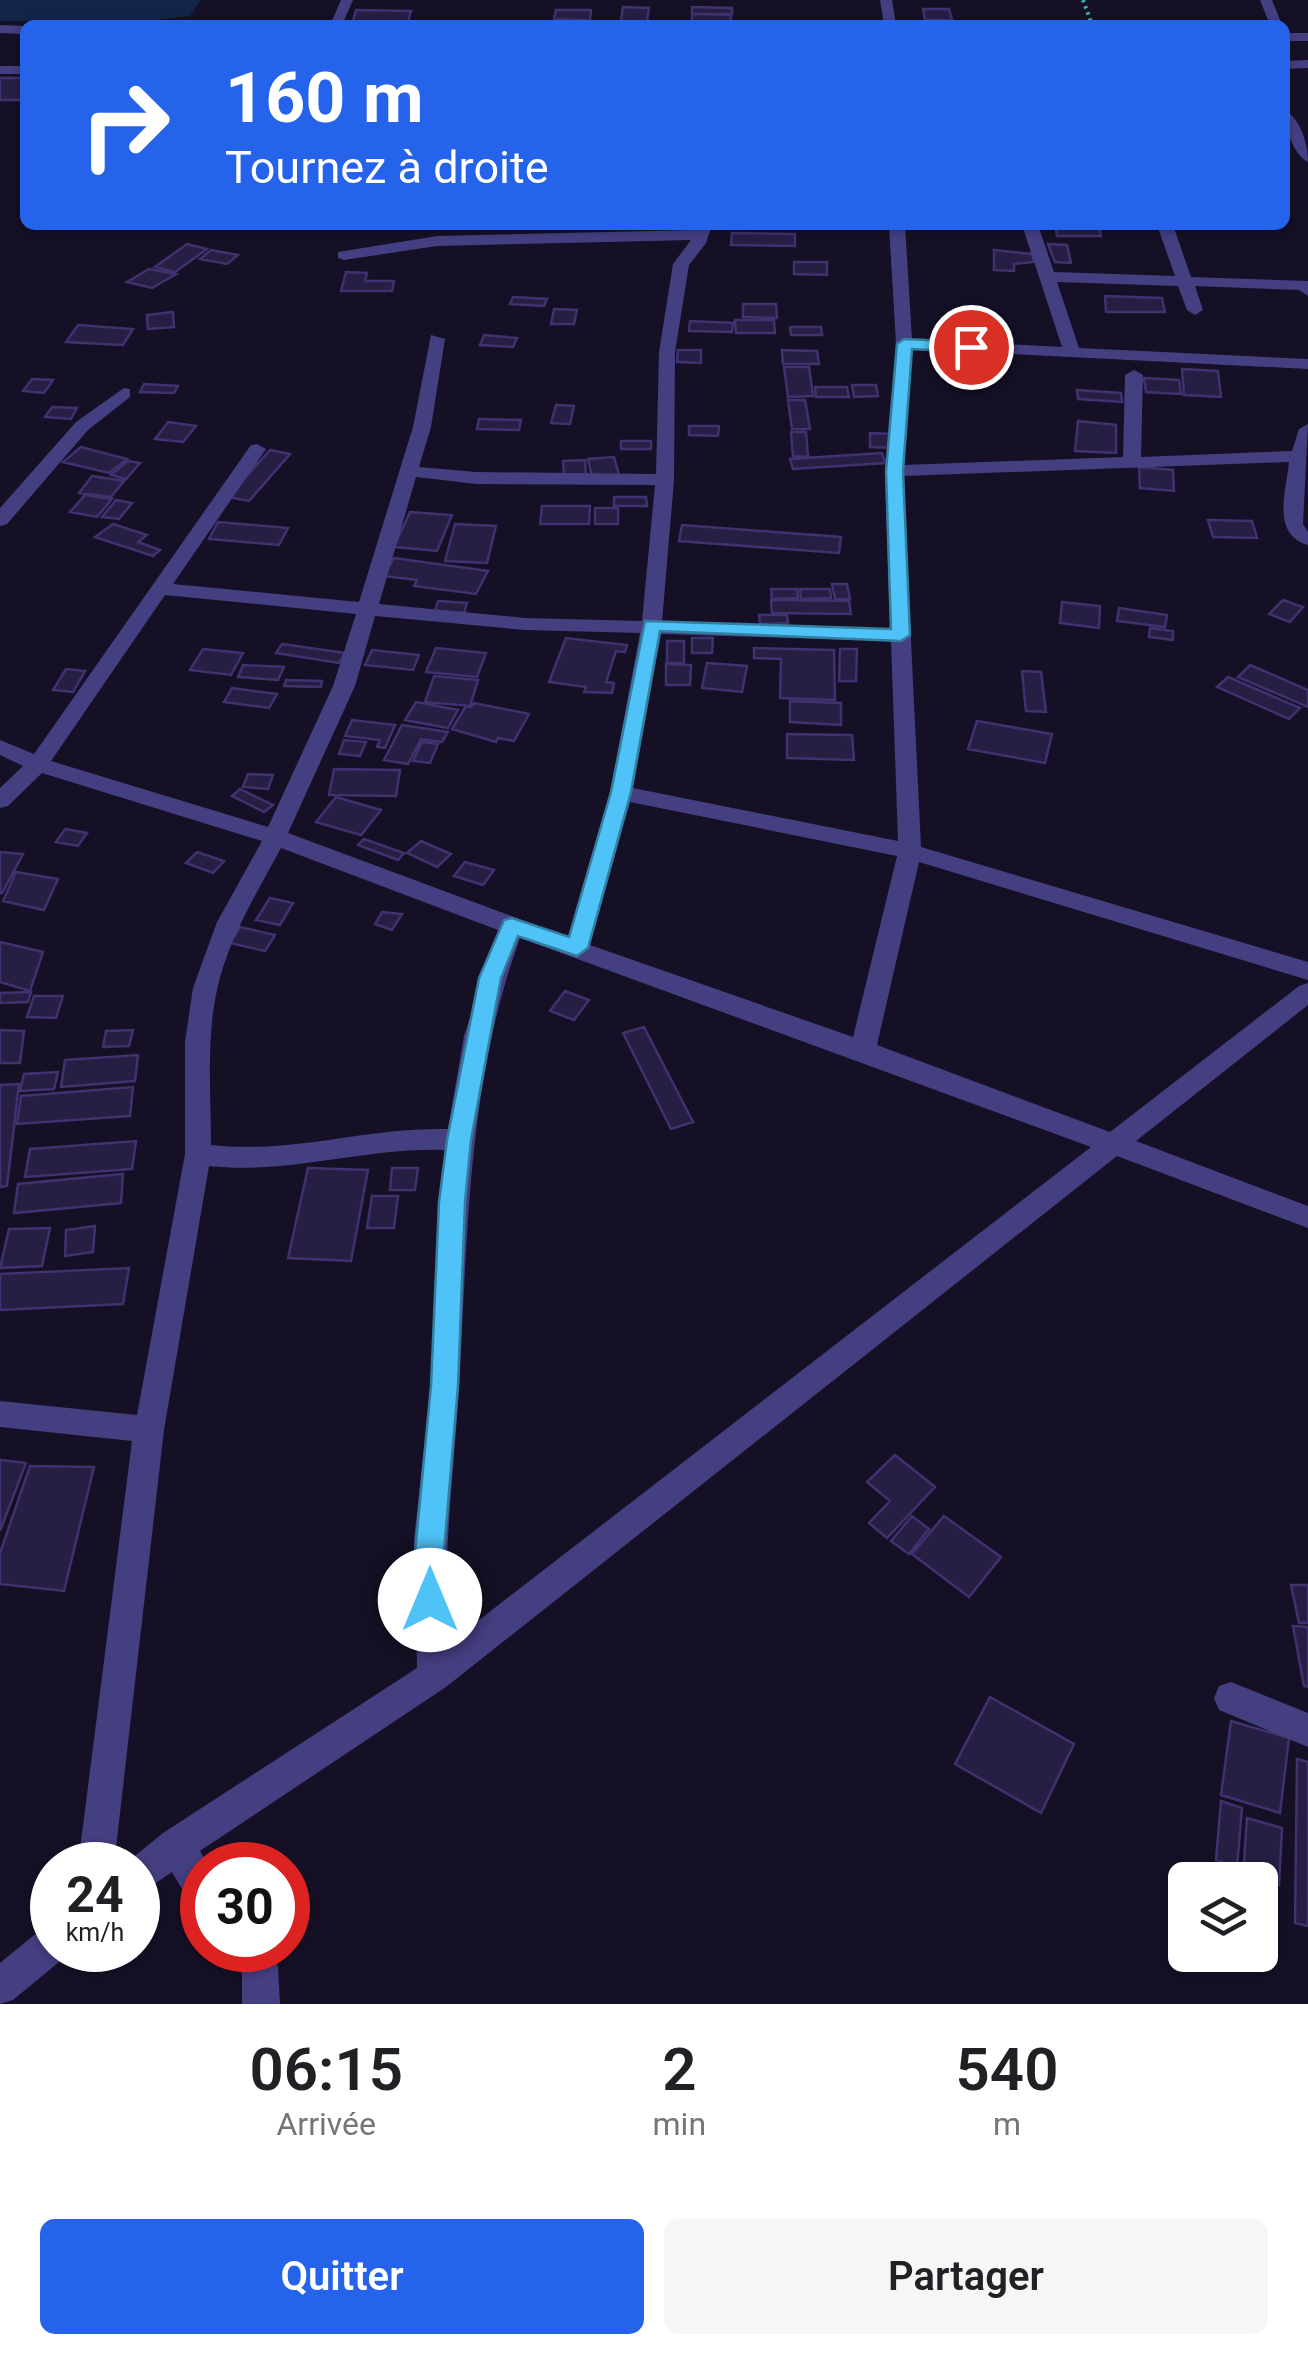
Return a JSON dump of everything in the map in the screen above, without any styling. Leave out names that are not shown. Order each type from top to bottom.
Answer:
[{"type":"street","points":[[1290,124],[1308,158]]},
{"type":"street","points":[[344,256],[437,241],[702,230],[698,243],[681,264],[667,352],[665,480],[652,625],[621,792],[577,948]]},
{"type":"street","points":[[863,1050],[910,851],[894,471],[904,344],[897,230]]},
{"type":"street","points":[[1032,230],[1072,352]]},
{"type":"street","points":[[1167,230],[1195,310]]},
{"type":"street","points":[[1048,276],[1305,284],[1308,290]]},
{"type":"street","points":[[99,1842],[149,1430],[198,1154],[198,1042],[206,988],[229,922],[275,837],[344,686],[422,428],[437,340]]},
{"type":"street","points":[[904,344],[1308,364]]},
{"type":"street","points":[[1132,459],[1134,374]]},
{"type":"street","points":[[0,520],[82,426],[124,393]]},
{"type":"street","points":[[1308,429],[1294,524],[1298,534],[1308,539]]},
{"type":"street","points":[[0,801],[38,764],[257,449]]},
{"type":"street","points":[[894,471],[1132,459],[1304,456]]},
{"type":"street","points":[[407,470],[476,478],[665,480]]},
{"type":"street","points":[[163,589],[525,624],[901,635]]},
{"type":"street","points":[[0,747],[38,764],[275,837],[863,1050],[1308,1217]]},
{"type":"street","points":[[621,792],[910,851],[1308,971]]},
{"type":"street","points":[[434,1676],[429,1563],[444,1386],[452,1202],[459,1140],[490,978],[512,926]]},
{"type":"street","points":[[160,1859],[434,1676],[1308,992]]},
{"type":"street","points":[[198,1154],[285,1158],[399,1138],[459,1140]]},
{"type":"street","points":[[0,1414],[149,1430]]},
{"type":"street","points":[[1231,1698],[1308,1730]]},
{"type":"street","points":[[176,1846],[180,1852]]},
{"type":"street","points":[[0,1987],[30,1962]]},
{"type":"street","points":[[260,1972],[261,2004]]},
{"type":"water","points":[[0,0],[201,0],[190,16],[157,20],[0,21]]},
{"type":"building","points":[[623,7],[649,8],[647,20],[621,20]]},
{"type":"building","points":[[692,7],[732,8],[732,14],[692,14]]},
{"type":"building","points":[[923,9],[949,9],[952,20],[925,20]]},
{"type":"building","points":[[356,10],[411,11],[408,20],[353,20]]},
{"type":"building","points":[[556,10],[591,10],[590,20],[554,19]]},
{"type":"building","points":[[692,14],[731,15],[731,20],[692,20]]},
{"type":"building","points":[[0,78],[20,78],[20,100],[0,100]]},
{"type":"building","points":[[1056,230],[1100,230],[1101,236],[1057,236]]},
{"type":"building","points":[[732,233],[795,234],[795,246],[731,245]]},
{"type":"building","points":[[187,244],[207,249],[175,272],[155,267]]},
{"type":"building","points":[[1048,244],[1067,245],[1071,263],[1055,262]]},
{"type":"building","points":[[211,250],[238,255],[227,264],[200,259]]},
{"type":"building","points":[[994,250],[1032,254],[1034,262],[1014,264],[1014,271],[994,270]]},
{"type":"building","points":[[794,262],[827,262],[827,275],[794,274]]},
{"type":"building","points":[[149,269],[176,274],[152,288],[127,282]]},
{"type":"building","points":[[346,272],[367,273],[365,281],[394,281],[392,291],[341,291]]},
{"type":"building","points":[[1105,296],[1162,298],[1165,312],[1106,312]]},
{"type":"building","points":[[513,297],[547,299],[544,306],[510,304]]},
{"type":"building","points":[[743,304],[776,304],[777,318],[743,317]]},
{"type":"building","points":[[554,309],[577,310],[574,324],[551,324]]},
{"type":"building","points":[[173,312],[174,327],[148,329],[147,315]]},
{"type":"building","points":[[735,320],[774,320],[775,333],[736,333]]},
{"type":"building","points":[[690,321],[733,323],[732,332],[689,331]]},
{"type":"building","points":[[78,325],[133,329],[123,345],[66,342]]},
{"type":"building","points":[[790,327],[821,327],[822,335],[791,335]]},
{"type":"building","points":[[484,335],[517,338],[513,347],[480,345]]},
{"type":"building","points":[[678,350],[701,350],[701,363],[677,362]]},
{"type":"building","points":[[782,350],[817,351],[819,364],[783,364]]},
{"type":"building","points":[[784,367],[809,367],[813,396],[788,397]]},
{"type":"building","points":[[1182,369],[1218,371],[1221,397],[1184,395]]},
{"type":"building","points":[[1144,378],[1179,380],[1181,394],[1146,392]]},
{"type":"building","points":[[32,379],[53,380],[44,393],[23,391]]},
{"type":"building","points":[[144,384],[178,386],[174,393],[140,392]]},
{"type":"building","points":[[852,385],[876,385],[878,396],[854,397]]},
{"type":"building","points":[[815,387],[847,387],[849,397],[816,397]]},
{"type":"building","points":[[1077,390],[1121,393],[1122,402],[1078,399]]},
{"type":"building","points":[[788,400],[805,400],[810,429],[792,429]]},
{"type":"building","points":[[556,405],[574,406],[570,424],[551,423]]},
{"type":"building","points":[[52,407],[77,408],[71,419],[45,417]]},
{"type":"building","points":[[479,419],[521,420],[519,430],[477,429]]},
{"type":"building","points":[[1078,421],[1116,425],[1116,453],[1075,451]]},
{"type":"building","points":[[168,422],[196,426],[183,442],[155,439]]},
{"type":"building","points":[[689,426],[719,426],[718,436],[689,435]]},
{"type":"building","points":[[791,432],[806,432],[808,457],[793,456]]},
{"type":"building","points":[[870,433],[894,434],[894,448],[870,447]]},
{"type":"building","points":[[621,441],[651,441],[651,449],[621,449]]},
{"type":"building","points":[[81,447],[127,459],[109,473],[63,462]]},
{"type":"building","points":[[270,450],[290,454],[249,501],[228,497]]},
{"type":"building","points":[[882,453],[885,463],[793,469],[790,459]]},
{"type":"building","points":[[614,457],[619,475],[592,477],[588,459]]},
{"type":"building","points":[[585,460],[586,475],[564,476],[563,461]]},
{"type":"building","points":[[128,461],[140,463],[126,479],[111,475]]},
{"type":"building","points":[[1139,467],[1173,470],[1174,491],[1140,488]]},
{"type":"building","points":[[92,476],[124,481],[111,497],[79,493]]},
{"type":"building","points":[[85,495],[112,499],[97,517],[70,512]]},
{"type":"building","points":[[614,497],[646,497],[647,506],[614,506]]},
{"type":"building","points":[[116,500],[132,503],[119,519],[102,517]]},
{"type":"building","points":[[542,506],[590,506],[589,524],[540,524]]},
{"type":"building","points":[[595,508],[618,508],[618,524],[595,524]]},
{"type":"building","points":[[410,512],[452,515],[437,551],[394,547]]},
{"type":"building","points":[[1208,520],[1252,521],[1257,538],[1213,537]]},
{"type":"building","points":[[218,522],[288,528],[279,545],[209,539]]},
{"type":"building","points":[[113,524],[147,535],[138,542],[160,550],[153,556],[95,537]]},
{"type":"building","points":[[455,524],[496,526],[487,563],[445,561]]},
{"type":"building","points":[[682,525],[841,537],[839,553],[679,541]]},
{"type":"building","points":[[394,558],[488,571],[476,594],[414,586],[417,580],[384,576]]},
{"type":"building","points":[[832,584],[847,584],[850,599],[835,599]]},
{"type":"building","points":[[771,589],[797,589],[798,598],[772,599]]},
{"type":"building","points":[[800,589],[830,589],[831,598],[801,599]]},
{"type":"building","points":[[771,600],[849,601],[851,614],[772,613]]},
{"type":"building","points":[[1283,600],[1303,607],[1290,622],[1269,614]]},
{"type":"building","points":[[438,601],[467,603],[464,613],[435,611]]},
{"type":"building","points":[[1062,602],[1100,606],[1099,628],[1060,623]]},
{"type":"building","points":[[1119,608],[1167,615],[1165,627],[1117,621]]},
{"type":"building","points":[[759,615],[787,615],[788,623],[760,624]]},
{"type":"building","points":[[1150,628],[1173,631],[1173,640],[1149,637]]},
{"type":"building","points":[[566,638],[627,645],[625,652],[616,651],[606,682],[614,683],[612,693],[584,692],[586,687],[549,682]]},
{"type":"building","points":[[692,638],[713,638],[712,653],[692,653]]},
{"type":"building","points":[[667,641],[684,641],[684,663],[667,663]]},
{"type":"building","points":[[282,644],[345,653],[339,663],[276,653]]},
{"type":"building","points":[[436,648],[486,653],[477,677],[426,672]]},
{"type":"building","points":[[754,648],[834,650],[835,700],[780,698],[781,659],[754,658]]},
{"type":"building","points":[[203,649],[243,653],[231,675],[190,670]]},
{"type":"building","points":[[840,649],[857,649],[856,681],[839,681]]},
{"type":"building","points":[[372,650],[419,655],[413,670],[365,665]]},
{"type":"building","points":[[707,663],[747,666],[742,692],[702,688]]},
{"type":"building","points":[[666,664],[691,665],[690,685],[666,685]]},
{"type":"building","points":[[243,665],[284,667],[278,680],[238,677]]},
{"type":"building","points":[[1250,665],[1308,690],[1308,707],[1238,677]]},
{"type":"building","points":[[66,669],[85,671],[73,692],[53,690]]},
{"type":"building","points":[[1022,671],[1041,672],[1046,712],[1026,711]]},
{"type":"building","points":[[434,676],[478,680],[470,706],[425,702]]},
{"type":"building","points":[[1228,677],[1300,708],[1289,719],[1217,687]]},
{"type":"building","points":[[286,680],[322,681],[321,687],[284,686]]},
{"type":"building","points":[[232,688],[277,694],[269,708],[224,702]]},
{"type":"building","points":[[790,701],[841,703],[841,725],[790,722]]},
{"type":"building","points":[[416,702],[458,710],[448,728],[405,720]]},
{"type":"building","points":[[474,703],[529,714],[514,741],[498,738],[496,742],[452,729],[466,706]]},
{"type":"building","points":[[352,720],[395,725],[385,748],[377,747],[380,740],[345,736]]},
{"type":"building","points":[[977,721],[1052,734],[1045,763],[968,749]]},
{"type":"building","points":[[402,725],[448,732],[442,742],[421,739],[408,764],[384,760]]},
{"type":"building","points":[[787,734],[852,735],[854,760],[787,758]]},
{"type":"building","points":[[344,740],[366,742],[360,756],[339,754]]},
{"type":"building","points":[[422,742],[438,744],[430,763],[413,761]]},
{"type":"building","points":[[334,769],[400,770],[396,796],[329,795]]},
{"type":"building","points":[[248,774],[273,775],[268,789],[243,787]]},
{"type":"building","points":[[240,789],[273,805],[264,812],[232,796]]},
{"type":"building","points":[[336,797],[381,810],[361,835],[316,822]]},
{"type":"building","points":[[65,829],[87,833],[78,846],[56,842]]},
{"type":"building","points":[[364,839],[404,853],[398,860],[358,845]]},
{"type":"building","points":[[421,841],[451,854],[437,867],[407,853]]},
{"type":"building","points":[[0,852],[23,854],[2,893],[0,893]]},
{"type":"building","points":[[197,852],[224,861],[213,873],[186,863]]},
{"type":"building","points":[[465,862],[494,870],[483,885],[454,876]]},
{"type":"building","points":[[16,872],[58,879],[44,910],[3,901]]},
{"type":"building","points":[[270,898],[293,903],[280,925],[256,920]]},
{"type":"building","points":[[382,912],[402,914],[392,930],[375,924]]},
{"type":"building","points":[[240,927],[275,935],[265,951],[230,943]]},
{"type":"building","points":[[0,942],[43,952],[30,991],[0,982]]},
{"type":"building","points":[[565,991],[589,1000],[574,1020],[550,1011]]},
{"type":"building","points":[[31,992],[28,1002],[0,1003],[0,993]]},
{"type":"building","points":[[34,996],[63,996],[56,1018],[27,1017]]},
{"type":"building","points":[[644,1027],[693,1122],[671,1129],[623,1033]]},
{"type":"building","points":[[0,1030],[24,1031],[20,1063],[0,1063]]},
{"type":"building","points":[[133,1030],[129,1046],[103,1047],[106,1031]]},
{"type":"building","points":[[138,1055],[135,1081],[61,1087],[65,1060]]},
{"type":"building","points":[[58,1072],[54,1089],[20,1091],[24,1074]]},
{"type":"building","points":[[19,1084],[7,1186],[0,1187],[0,1085]]},
{"type":"building","points":[[133,1087],[130,1116],[17,1124],[21,1096]]},
{"type":"building","points":[[136,1141],[132,1169],[25,1177],[30,1149]]},
{"type":"building","points":[[308,1168],[368,1170],[351,1261],[288,1258]]},
{"type":"building","points":[[392,1168],[418,1168],[415,1190],[390,1190]]},
{"type":"building","points":[[123,1174],[121,1203],[14,1213],[18,1184]]},
{"type":"building","points":[[372,1196],[398,1196],[394,1228],[367,1228]]},
{"type":"building","points":[[95,1226],[93,1252],[65,1256],[66,1230]]},
{"type":"building","points":[[50,1228],[42,1266],[0,1268],[9,1229]]},
{"type":"building","points":[[129,1268],[123,1304],[0,1310],[0,1274]]},
{"type":"building","points":[[895,1455],[935,1487],[887,1538],[869,1523],[890,1501],[867,1482]]},
{"type":"building","points":[[0,1460],[26,1463],[0,1531]]},
{"type":"building","points":[[30,1466],[94,1467],[64,1591],[0,1584],[0,1553]]},
{"type":"building","points":[[912,1516],[929,1529],[909,1554],[891,1541]]},
{"type":"building","points":[[944,1516],[1001,1557],[969,1597],[912,1554]]},
{"type":"building","points":[[1291,1585],[1308,1585],[1308,1623],[1299,1623]]},
{"type":"building","points":[[1293,1626],[1308,1627],[1308,1687],[1304,1686]]},
{"type":"building","points":[[990,1697],[1074,1744],[1041,1813],[955,1764]]},
{"type":"building","points":[[1231,1721],[1289,1738],[1280,1813],[1221,1795]]},
{"type":"building","points":[[1297,1759],[1308,1762],[1308,1926],[1295,1923]]},
{"type":"building","points":[[1221,1801],[1242,1808],[1237,1862],[1216,1860]]},
{"type":"building","points":[[1247,1818],[1282,1828],[1279,1885],[1278,1862],[1244,1862]]},
{"type":"route","points":[[430,1600],[429,1563],[459,1140],[490,978],[512,926],[577,948],[621,792],[652,625],[901,635],[894,471],[904,344],[971,347]]}]
